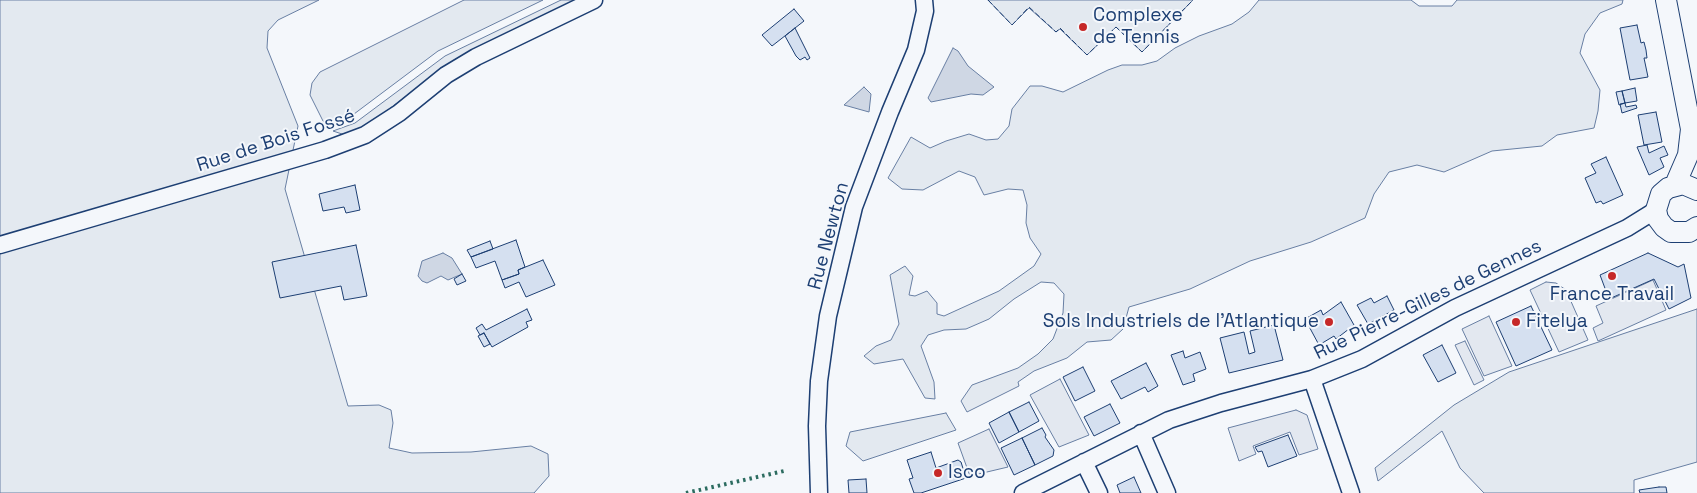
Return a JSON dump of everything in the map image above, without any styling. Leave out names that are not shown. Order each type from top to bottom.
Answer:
[{"type":"main road","points":[[1666,0],[1694,137],[1676,185]]},
{"type":"main road","points":[[1697,164],[1697,189],[1683,184],[1676,185],[1661,194],[1674,224],[1697,245]]},
{"type":"street","name":"Rue de Bois Fossé","points":[[0,245],[325,150],[365,135],[399,113],[446,75],[476,57],[594,0]]},
{"type":"street","name":"Rue Newton","points":[[819,493],[817,426],[819,381],[828,316],[854,207],[916,50],[925,11],[924,0]]},
{"type":"street","name":"Rue Pierre-Gilles de Gennes","points":[[1023,493],[1141,433],[1194,411],[1312,379],[1362,359],[1466,303],[1627,228],[1674,224]]},
{"type":"street","points":[[1312,379],[1351,493]]},
{"type":"street","points":[[1141,433],[1167,493]]},
{"type":"street","points":[[1084,462],[1099,493]]},
{"type":"shaded area","points":[[0,0],[319,0],[278,20],[268,31],[267,48],[298,126],[285,189],[348,406],[379,405],[391,410],[393,423],[389,448],[412,453],[471,452],[531,446],[548,454],[549,476],[534,493],[0,493]]},
{"type":"shaded area","points":[[464,0],[543,0],[438,51],[350,117],[325,125],[310,95],[312,83],[320,72]]},
{"type":"shaded area","points":[[561,0],[580,0],[454,60],[368,125],[356,131],[342,134],[333,131],[355,123],[445,56]]},
{"type":"shaded area","name":"Complexe de Tennis","points":[[988,0],[1193,0],[1142,52],[1116,27],[1087,55],[1060,29],[1056,32],[1029,8],[1012,25]]},
{"type":"shaded area","points":[[1259,0],[1411,0],[1419,6],[1452,6],[1457,0],[1623,0],[1622,4],[1600,13],[1585,34],[1580,53],[1600,90],[1594,128],[1557,135],[1542,146],[1492,151],[1444,172],[1417,165],[1389,172],[1374,194],[1365,218],[1311,242],[1250,261],[1190,289],[1129,307],[1123,329],[1111,340],[1087,342],[1067,358],[1034,371],[1018,382],[1019,386],[967,412],[961,401],[972,385],[1018,368],[1038,354],[1053,339],[1063,313],[1064,294],[1054,283],[1041,282],[1014,299],[989,319],[966,329],[944,330],[928,335],[921,346],[934,382],[935,399],[925,398],[903,359],[874,364],[864,356],[876,346],[891,340],[899,324],[890,275],[905,266],[913,276],[909,295],[915,296],[927,291],[937,303],[937,314],[944,316],[999,291],[1034,266],[1041,254],[1030,238],[1026,223],[1027,205],[1023,190],[1008,189],[984,195],[975,177],[959,171],[923,190],[902,189],[888,178],[911,137],[930,148],[969,134],[986,140],[998,139],[1009,126],[1012,109],[1030,86],[1042,86],[1063,92],[1122,65],[1142,65],[1157,61],[1175,48],[1199,36],[1232,24],[1249,12]]},
{"type":"shaded area","points":[[953,48],[958,51],[968,66],[994,87],[983,95],[971,94],[931,102],[928,98]]},
{"type":"shaded area","points":[[864,87],[871,94],[869,112],[844,105]]},
{"type":"shaded area","points":[[443,253],[452,258],[462,274],[448,280],[441,276],[427,283],[422,281],[418,276],[422,261]]},
{"type":"shaded area","points":[[1653,280],[1666,310],[1598,341],[1593,328],[1603,323],[1596,306]]},
{"type":"shaded area","points":[[1546,282],[1556,283],[1566,290],[1588,340],[1559,352],[1530,290]]},
{"type":"shaded area","points":[[1697,309],[1697,462],[1634,480],[1634,493],[1484,493],[1460,468],[1442,431],[1378,481],[1375,468],[1454,405],[1509,372]]},
{"type":"shaded area","name":"Fitelya","points":[[1489,316],[1512,366],[1484,376],[1462,329]]},
{"type":"shaded area","points":[[1465,341],[1484,380],[1474,385],[1455,345]]},
{"type":"shaded area","points":[[1060,379],[1089,435],[1059,447],[1030,395]]},
{"type":"shaded area","points":[[1296,410],[1307,415],[1318,449],[1299,455],[1290,432],[1253,446],[1256,454],[1239,461],[1228,428]]},
{"type":"shaded area","points":[[946,413],[956,430],[863,461],[846,446],[850,432]]},
{"type":"shaded area","points":[[989,429],[1008,467],[970,476],[958,443]]},
{"type":"building","points":[[794,9],[804,21],[772,46],[762,35]]},
{"type":"building","points":[[1637,25],[1641,43],[1644,42],[1646,50],[1647,58],[1644,58],[1648,77],[1630,80],[1620,28]]},
{"type":"building","points":[[795,28],[810,58],[807,60],[805,57],[800,60],[796,56],[785,36]]},
{"type":"building","points":[[1635,88],[1637,101],[1625,103],[1622,91]]},
{"type":"building","points":[[1622,91],[1625,103],[1619,105],[1616,92]]},
{"type":"building","points":[[1625,103],[1626,107],[1636,105],[1637,108],[1622,113],[1620,104]]},
{"type":"building","points":[[1656,112],[1662,142],[1644,145],[1638,115]]},
{"type":"building","points":[[1647,145],[1649,153],[1664,146],[1668,155],[1660,158],[1664,167],[1649,175],[1637,147]]},
{"type":"building","points":[[1606,157],[1623,195],[1603,204],[1601,201],[1596,203],[1585,178],[1596,173],[1591,164]]},
{"type":"building","points":[[355,185],[360,210],[346,213],[344,207],[323,211],[319,194]]},
{"type":"building","points":[[516,240],[525,267],[518,270],[519,274],[502,280],[495,261],[476,268],[471,257]]},
{"type":"building","points":[[490,241],[493,249],[471,257],[467,250]]},
{"type":"building","points":[[356,245],[367,296],[344,300],[341,286],[280,298],[272,262]]},
{"type":"building","points":[[1648,253],[1678,267],[1684,264],[1691,298],[1669,309],[1654,279],[1609,299],[1600,275]]},
{"type":"building","points":[[543,260],[555,285],[526,297],[519,282],[505,288],[502,280],[519,274],[518,270]]},
{"type":"building","points":[[462,274],[466,281],[457,285],[454,279]]},
{"type":"building","points":[[1387,296],[1394,310],[1368,324],[1357,305],[1371,298],[1374,303]]},
{"type":"building","name":"Sols Industriels de l'Atlantique","points":[[1341,302],[1354,325],[1336,339],[1334,336],[1319,345],[1305,319],[1321,310],[1323,315]]},
{"type":"building","points":[[1531,306],[1552,350],[1516,366],[1496,322]]},
{"type":"building","points":[[527,309],[532,320],[526,322],[528,327],[492,347],[484,333],[480,335],[476,328],[482,324],[486,330]]},
{"type":"building","points":[[1274,325],[1283,360],[1229,373],[1220,338],[1244,332],[1249,354],[1255,352],[1250,331]]},
{"type":"building","points":[[484,333],[490,344],[484,347],[478,336]]},
{"type":"building","points":[[1442,345],[1456,373],[1438,382],[1423,355]]},
{"type":"building","points":[[1183,351],[1185,358],[1200,352],[1206,369],[1193,374],[1195,381],[1183,385],[1171,355]]},
{"type":"building","points":[[1146,363],[1158,386],[1148,392],[1145,387],[1121,399],[1111,381]]},
{"type":"building","points":[[1083,367],[1095,391],[1075,401],[1063,377]]},
{"type":"building","points":[[1029,402],[1039,421],[1019,432],[1009,412]]},
{"type":"building","points":[[1110,404],[1120,423],[1094,436],[1084,417]]},
{"type":"building","points":[[1009,412],[1019,432],[999,443],[989,423]]},
{"type":"building","points":[[1042,428],[1046,435],[1045,437],[1054,450],[1053,456],[1035,465],[1022,438]]},
{"type":"building","points":[[1288,435],[1297,456],[1268,467],[1262,451],[1258,452],[1255,447]]},
{"type":"building","points":[[1022,438],[1035,465],[1014,475],[1001,448]]},
{"type":"building","name":"Isco","points":[[931,452],[936,468],[958,460],[961,462],[966,478],[921,493],[914,493],[909,479],[913,478],[907,460]]},
{"type":"building","points":[[1134,477],[1141,493],[1120,493],[1117,485]]},
{"type":"building","points":[[866,479],[867,493],[849,493],[848,480]]},
{"type":"building","points":[[1666,487],[1667,493],[1640,493],[1639,490]]},
{"type":"hedge","points":[[686,493],[784,471]]},
{"type":"fence","points":[[988,0],[1012,25],[1029,7],[1056,32],[1060,28],[1087,55],[1116,27],[1142,52],[1193,0]]},
{"type":"place","name":"Complexe de Tennis","points":[[1083,27]]},
{"type":"place","name":"France Travail","points":[[1612,276]]},
{"type":"place","name":"Sols Industriels de l'Atlantique","points":[[1329,322]]},
{"type":"place","name":"Fitelya","points":[[1516,322]]},
{"type":"place","name":"Isco","points":[[938,473]]}]
